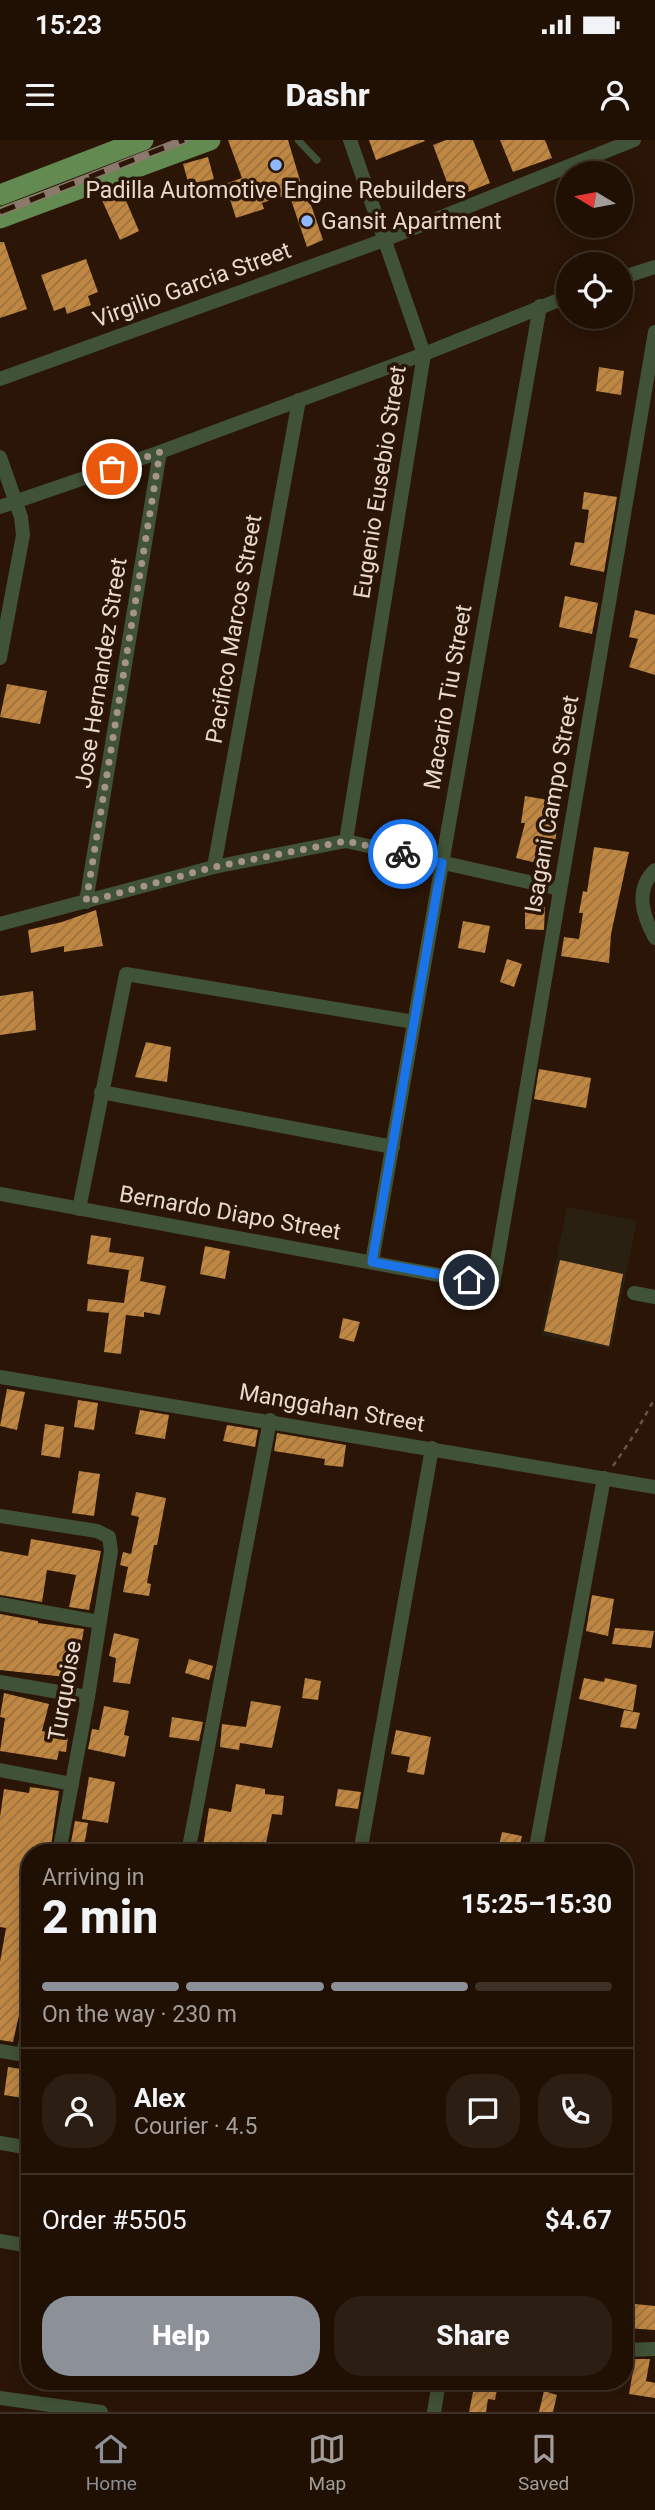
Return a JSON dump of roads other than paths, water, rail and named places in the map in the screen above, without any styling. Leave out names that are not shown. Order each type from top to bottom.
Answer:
[{"type":"main road","points":[[0,195],[143,140]]},
{"type":"main road","points":[[0,218],[210,140]]},
{"type":"street","name":"Eugenio Eusebio Street","points":[[346,841],[424,354],[350,140]]},
{"type":"street","name":"Virgilio Garcia Street","points":[[0,379],[384,240],[634,140]]},
{"type":"street","points":[[633,274],[655,267]]},
{"type":"street","points":[[0,507],[160,452],[424,354],[556,300]]},
{"type":"street","name":"Macario Tiu Street","points":[[372,1262],[540,306]]},
{"type":"street","name":"Isagani Campo Street","points":[[493,1285],[655,332]]},
{"type":"street","name":"Pacifico Marcos Street","points":[[214,867],[299,400]]},
{"type":"street","name":"Jose Hernandez Street","points":[[86,902],[160,452]]},
{"type":"street","points":[[0,457],[21,517],[23,535],[0,657]]},
{"type":"street","points":[[0,924],[214,867],[346,841],[560,889]]},
{"type":"street","points":[[654,937],[642,910],[642,890],[655,870]]},
{"type":"street","points":[[79,1209],[127,974],[414,1022]]},
{"type":"street","points":[[101,1092],[393,1147]]},
{"type":"street","name":"Bernardo Diapo Street","points":[[0,1194],[493,1285]]},
{"type":"street","points":[[634,1293],[655,1297]]},
{"type":"street","name":"Manggahan Street","points":[[0,1377],[270,1420],[655,1487]]},
{"type":"street","points":[[190,1844],[270,1420]]},
{"type":"street","points":[[362,1844],[432,1448]]},
{"type":"street","points":[[537,1844],[604,1478]]},
{"type":"street","name":"Turquoise","points":[[0,1516],[97,1531],[109,1537],[111,1550],[88,1697],[61,1844]]},
{"type":"street","points":[[0,1604],[99,1622]]},
{"type":"street","points":[[0,1682],[88,1697]]},
{"type":"street","points":[[0,1770],[72,1784]]},
{"type":"street","points":[[0,2051],[21,2055]]},
{"type":"street","points":[[0,2143],[21,2146]]},
{"type":"street","points":[[0,2241],[21,2244]]},
{"type":"street","points":[[633,2350],[655,2350]]},
{"type":"street","points":[[434,2412],[438,2390]]},
{"type":"street","points":[[0,2398],[101,2412]]},
{"type":"lane","points":[[298,140],[317,160]]},
{"type":"railway","points":[[0,212],[184,140]]},
{"type":"place","name":"Padilla Automotive Engine Rebuilders","points":[[276,165]]},
{"type":"place","name":"Gansit Apartment","points":[[307,221]]}]
